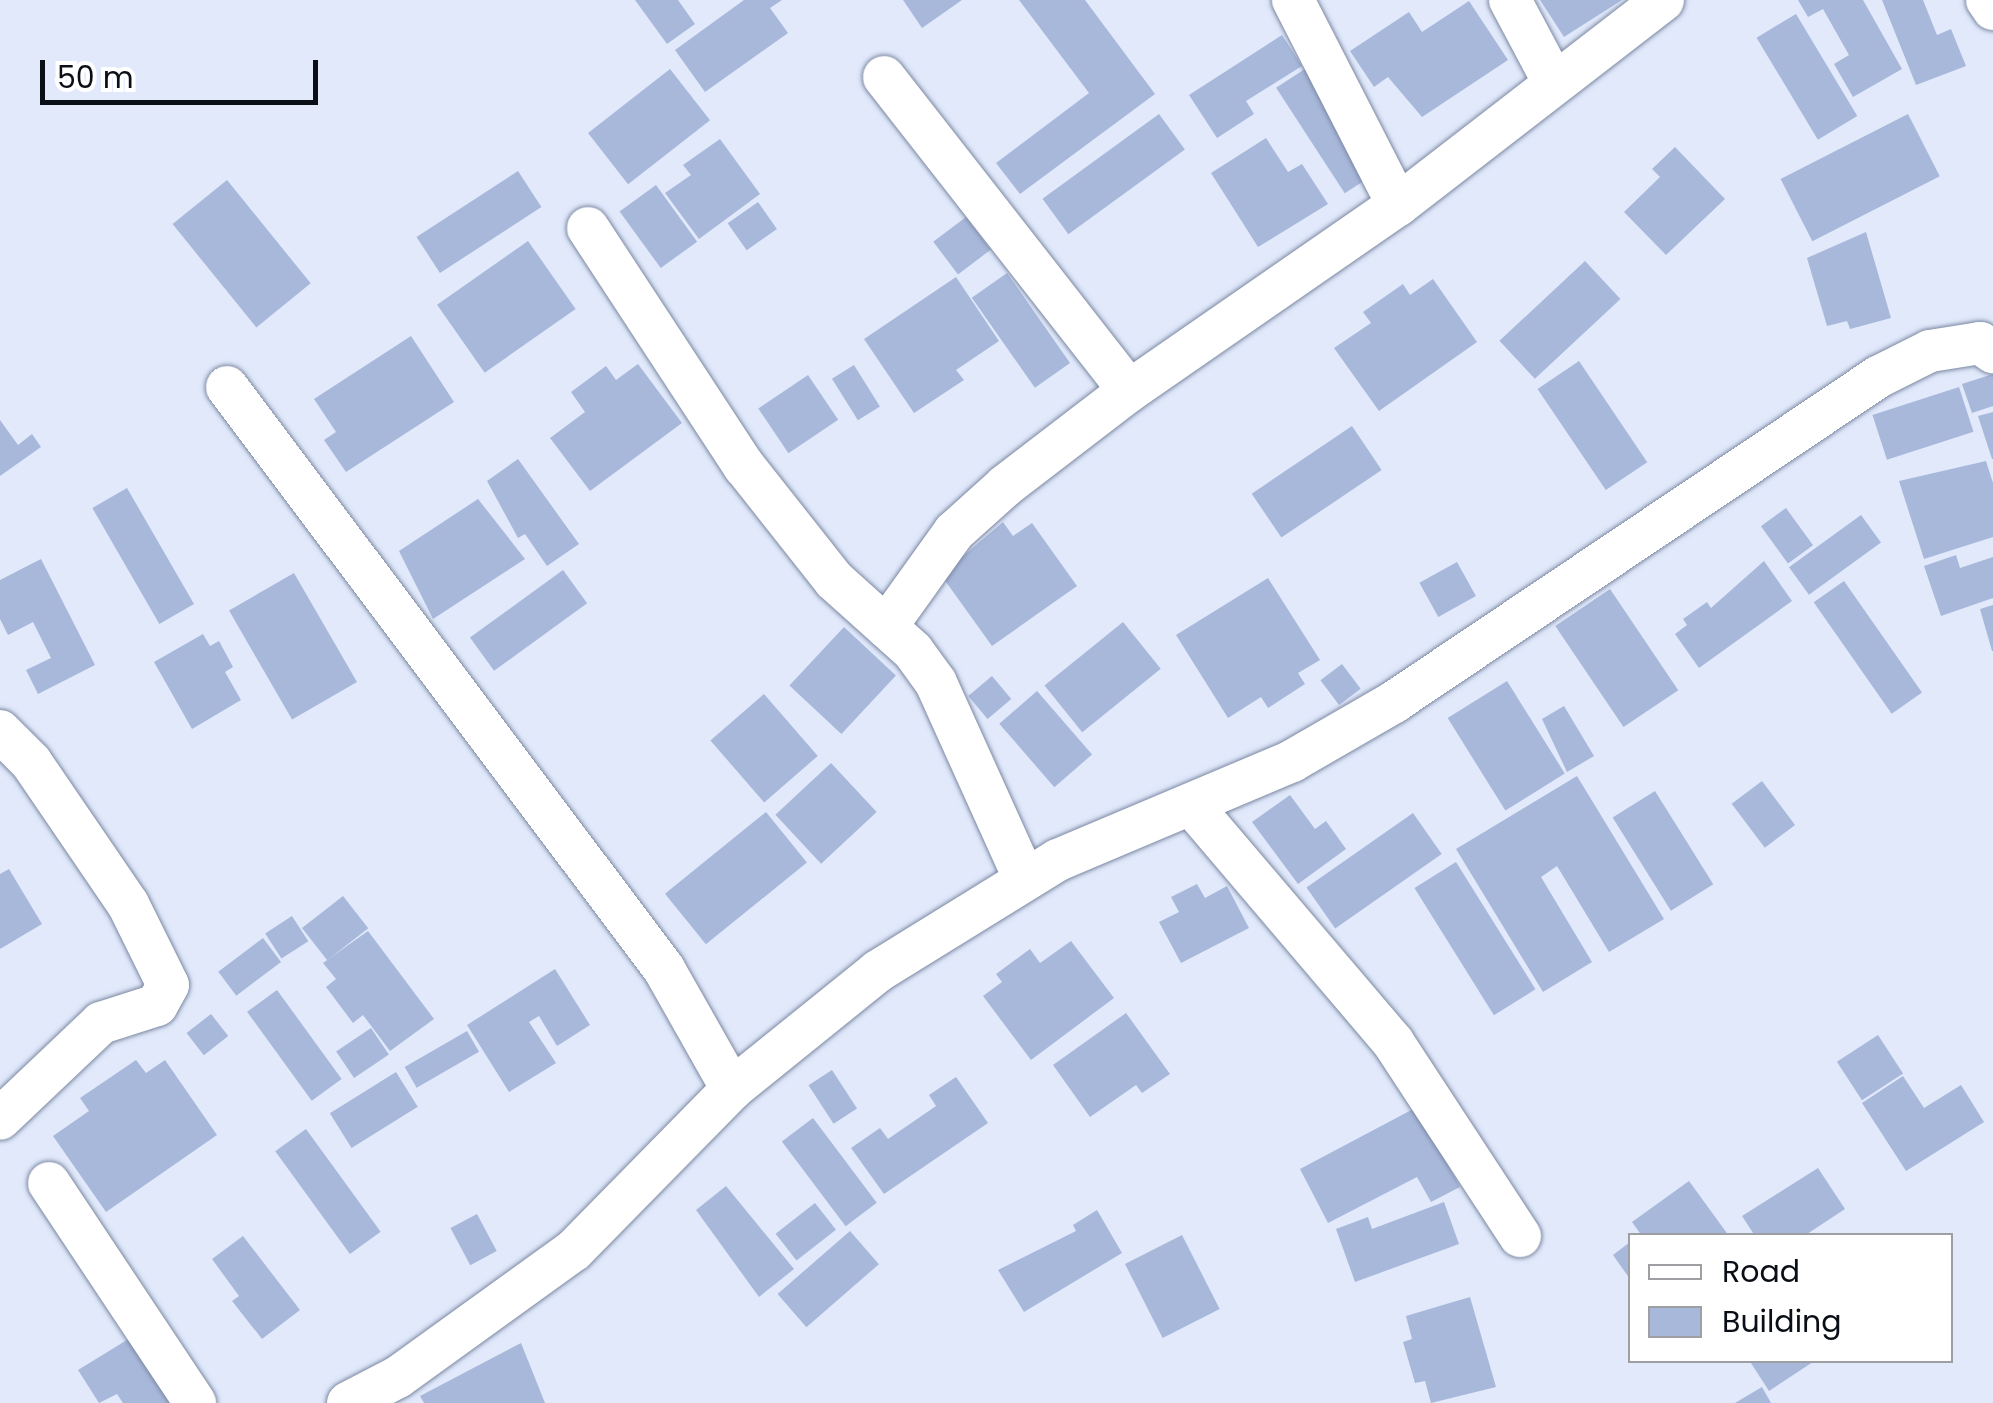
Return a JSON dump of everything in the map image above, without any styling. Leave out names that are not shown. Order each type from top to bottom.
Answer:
[{"type":"street","points":[[1293,0],[1398,205]]},
{"type":"street","points":[[1510,0],[1553,81]]},
{"type":"street","points":[[886,627],[954,532],[1129,391],[1398,205],[1553,81],[1663,0]]},
{"type":"street","points":[[1987,0],[1993,9]]},
{"type":"street","points":[[884,77],[1129,391]]},
{"type":"street","points":[[588,228],[744,466],[834,580],[886,627],[936,682],[1024,878]]},
{"type":"street","points":[[348,1403],[398,1377],[574,1250],[732,1089],[878,971],[1024,878],[1292,761],[1409,692],[1878,377],[1930,351],[1980,343],[1993,352]]},
{"type":"street","points":[[227,387],[664,970],[732,1089]]},
{"type":"street","points":[[0,731],[31,762],[128,904],[168,985],[157,1005],[102,1023],[0,1119]]},
{"type":"street","points":[[1193,807],[1393,1042],[1520,1236]]},
{"type":"street","points":[[49,1183],[195,1403]]},
{"type":"building","points":[[635,0],[678,0],[695,24],[667,44]]},
{"type":"building","points":[[744,0],[782,0],[770,8],[788,33],[705,92],[675,50]]},
{"type":"building","points":[[903,0],[962,0],[922,28]]},
{"type":"building","points":[[1019,0],[1085,0],[1155,94],[1020,194],[996,163],[1089,93]]},
{"type":"building","points":[[1540,0],[1622,0],[1564,37]]},
{"type":"building","points":[[1798,0],[1863,0],[1902,69],[1853,97],[1834,64],[1849,55],[1823,9],[1808,17]]},
{"type":"building","points":[[1882,0],[1923,0],[1937,35],[1951,29],[1966,66],[1916,85]]},
{"type":"building","points":[[1469,1],[1508,60],[1422,117],[1388,77],[1374,87],[1350,51],[1409,12],[1422,32]]},
{"type":"building","points":[[1796,14],[1857,116],[1818,140],[1757,38]]},
{"type":"building","points":[[1282,35],[1302,66],[1246,101],[1254,114],[1217,138],[1189,95]]},
{"type":"building","points":[[1308,67],[1377,173],[1345,193],[1276,88]]},
{"type":"building","points":[[670,69],[710,120],[628,184],[588,133]]},
{"type":"building","points":[[1159,114],[1185,150],[1068,234],[1043,199]]},
{"type":"building","points":[[1908,114],[1940,176],[1812,241],[1781,179]]},
{"type":"building","points":[[1266,138],[1288,172],[1302,164],[1328,204],[1258,247],[1211,173]]},
{"type":"building","points":[[720,139],[760,194],[699,239],[665,193],[691,175],[683,165]]},
{"type":"building","points":[[1675,147],[1725,199],[1666,255],[1624,212],[1660,177],[1652,169]]},
{"type":"building","points":[[518,171],[541,207],[440,273],[417,237]]},
{"type":"building","points":[[227,180],[311,283],[256,327],[173,224]]},
{"type":"building","points":[[656,185],[697,242],[661,268],[620,211]]},
{"type":"building","points":[[758,202],[777,229],[747,250],[728,223]]},
{"type":"building","points":[[966,217],[991,250],[958,274],[933,242]]},
{"type":"building","points":[[1866,232],[1891,318],[1850,329],[1847,321],[1827,326],[1807,258]]},
{"type":"building","points":[[528,241],[576,309],[485,373],[437,305]]},
{"type":"building","points":[[1585,261],[1620,299],[1535,379],[1499,341]]},
{"type":"building","points":[[1007,273],[1070,363],[1035,388],[972,298]]},
{"type":"building","points":[[956,277],[999,341],[956,370],[964,380],[914,413],[864,339]]},
{"type":"building","points":[[1433,279],[1477,342],[1379,411],[1334,348],[1371,323],[1363,312],[1403,284],[1410,295]]},
{"type":"building","points":[[411,336],[454,402],[346,472],[324,440],[336,432],[314,399]]},
{"type":"building","points":[[1579,361],[1647,462],[1606,490],[1538,389]]},
{"type":"building","points":[[638,364],[682,423],[590,491],[550,438],[585,412],[571,392],[606,366],[616,380]]},
{"type":"building","points":[[854,365],[880,407],[858,420],[832,379]]},
{"type":"building","points":[[1993,374],[1993,406],[1972,413],[1962,384]]},
{"type":"building","points":[[808,375],[838,420],[788,453],[758,409]]},
{"type":"building","points":[[1959,387],[1974,432],[1887,460],[1872,415]]},
{"type":"building","points":[[1993,412],[1993,459],[1992,459],[1978,416]]},
{"type":"building","points":[[0,420],[18,445],[32,434],[41,447],[0,476]]},
{"type":"building","points":[[1352,426],[1382,470],[1281,538],[1252,494]]},
{"type":"building","points":[[518,459],[579,544],[547,566],[525,534],[518,538],[487,481]]},
{"type":"building","points":[[1986,461],[1993,483],[1993,537],[1924,559],[1899,481]]},
{"type":"building","points":[[127,488],[194,604],[159,624],[92,508]]},
{"type":"building","points":[[478,499],[525,559],[433,619],[399,551]]},
{"type":"building","points":[[1786,508],[1813,545],[1788,563],[1761,526]]},
{"type":"building","points":[[1861,515],[1881,543],[1809,595],[1789,567]]},
{"type":"building","points":[[1003,522],[1013,536],[1032,523],[1077,586],[992,646],[941,575]]},
{"type":"building","points":[[1956,555],[1960,568],[1993,557],[1993,598],[1941,616],[1924,566]]},
{"type":"building","points":[[41,559],[95,665],[38,694],[26,670],[51,658],[33,622],[8,635],[0,619],[0,580]]},
{"type":"building","points":[[1764,561],[1792,601],[1699,668],[1675,634],[1687,625],[1683,619],[1707,602],[1711,608]]},
{"type":"building","points":[[1457,562],[1476,596],[1438,617],[1419,583]]},
{"type":"building","points":[[563,570],[587,603],[494,671],[470,638]]},
{"type":"building","points":[[294,573],[357,682],[292,720],[229,610]]},
{"type":"building","points":[[1268,578],[1320,660],[1298,673],[1305,684],[1268,708],[1261,697],[1228,718],[1176,635]]},
{"type":"building","points":[[1844,581],[1922,692],[1892,714],[1814,602]]},
{"type":"building","points":[[1610,589],[1678,690],[1624,727],[1555,626]]},
{"type":"building","points":[[1993,605],[1993,651],[1992,651],[1980,609]]},
{"type":"building","points":[[1123,622],[1161,669],[1082,732],[1045,686]]},
{"type":"building","points":[[844,627],[896,675],[841,734],[789,686]]},
{"type":"building","points":[[203,634],[210,646],[219,641],[233,667],[225,672],[241,700],[192,729],[154,662]]},
{"type":"building","points":[[1342,664],[1361,689],[1339,705],[1320,680]]},
{"type":"building","points":[[992,676],[1011,699],[988,719],[968,696]]},
{"type":"building","points":[[1507,681],[1565,773],[1505,811],[1448,718]]},
{"type":"building","points":[[1037,691],[1092,754],[1054,787],[999,724]]},
{"type":"building","points":[[764,694],[818,756],[764,802],[710,741]]},
{"type":"building","points":[[1564,706],[1594,756],[1567,772],[1542,719]]},
{"type":"building","points":[[831,763],[877,812],[821,864],[775,815]]},
{"type":"building","points":[[1577,776],[1664,919],[1609,952],[1557,866],[1541,877],[1592,962],[1543,992],[1456,849]]},
{"type":"building","points":[[1762,781],[1795,825],[1765,848],[1732,804]]},
{"type":"building","points":[[1655,791],[1713,884],[1671,911],[1613,817]]},
{"type":"building","points":[[1290,795],[1315,829],[1326,821],[1346,849],[1298,884],[1252,822]]},
{"type":"building","points":[[766,812],[807,863],[706,944],[665,894]]},
{"type":"building","points":[[1413,813],[1442,854],[1335,929],[1307,888]]},
{"type":"building","points":[[1456,862],[1535,989],[1494,1015],[1414,888]]},
{"type":"building","points":[[9,869],[42,924],[0,949],[0,874]]},
{"type":"building","points":[[1197,884],[1205,898],[1227,886],[1249,928],[1181,963],[1159,922],[1179,912],[1171,897]]},
{"type":"building","points":[[343,896],[368,928],[327,960],[302,928]]},
{"type":"building","points":[[292,916],[308,941],[282,959],[265,933]]},
{"type":"building","points":[[368,931],[434,1019],[390,1051],[363,1015],[353,1023],[326,987],[336,979],[323,963]]},
{"type":"building","points":[[263,938],[281,962],[236,996],[218,972]]},
{"type":"building","points":[[1071,941],[1114,998],[1031,1060],[983,996],[1002,982],[996,974],[1030,949],[1040,963]]},
{"type":"building","points":[[555,969],[590,1025],[557,1046],[539,1016],[529,1022],[556,1063],[509,1092],[467,1025]]},
{"type":"building","points":[[277,990],[342,1079],[312,1101],[247,1012]]},
{"type":"building","points":[[1126,1013],[1170,1074],[1142,1093],[1136,1085],[1090,1117],[1053,1065]]},
{"type":"building","points":[[211,1014],[228,1036],[204,1055],[187,1033]]},
{"type":"building","points":[[371,1028],[389,1055],[354,1078],[336,1051]]},
{"type":"building","points":[[467,1031],[479,1052],[417,1088],[405,1067]]},
{"type":"building","points":[[1878,1035],[1903,1074],[1862,1100],[1837,1062]]},
{"type":"building","points":[[136,1060],[146,1073],[165,1060],[217,1135],[106,1212],[53,1136],[89,1111],[80,1098]]},
{"type":"building","points":[[832,1070],[857,1109],[834,1124],[809,1085]]},
{"type":"building","points":[[396,1072],[418,1107],[352,1148],[330,1113]]},
{"type":"building","points":[[1903,1076],[1924,1108],[1961,1085],[1984,1122],[1906,1171],[1862,1103]]},
{"type":"building","points":[[956,1077],[988,1123],[884,1194],[851,1148],[880,1128],[888,1139],[936,1106],[929,1095]]},
{"type":"building","points":[[1417,1107],[1460,1187],[1431,1202],[1417,1177],[1328,1223],[1300,1169]]},
{"type":"building","points":[[813,1118],[877,1203],[846,1226],[782,1141]]},
{"type":"building","points":[[306,1129],[381,1232],[350,1254],[275,1151]]},
{"type":"building","points":[[1818,1168],[1845,1209],[1809,1233],[1753,1233],[1742,1216]]},
{"type":"building","points":[[1689,1181],[1727,1233],[1640,1233],[1632,1222]]},
{"type":"building","points":[[726,1186],[794,1269],[759,1297],[696,1210]]},
{"type":"building","points":[[1444,1202],[1459,1244],[1355,1282],[1336,1229],[1368,1217],[1372,1229]]},
{"type":"building","points":[[815,1203],[836,1230],[797,1261],[776,1234]]},
{"type":"building","points":[[1097,1210],[1122,1253],[1024,1312],[998,1270],[1076,1231],[1073,1225]]},
{"type":"building","points":[[477,1214],[497,1251],[470,1265],[451,1228]]},
{"type":"building","points":[[850,1231],[879,1264],[806,1327],[778,1294]]},
{"type":"building","points":[[1182,1235],[1220,1309],[1163,1338],[1125,1264]]},
{"type":"building","points":[[243,1236],[300,1310],[262,1339],[232,1301],[239,1296],[212,1259]]},
{"type":"building","points":[[1628,1244],[1628,1276],[1613,1255]]},
{"type":"building","points":[[1470,1297],[1496,1387],[1431,1403],[1425,1381],[1415,1383],[1403,1342],[1412,1339],[1406,1316]]},
{"type":"building","points":[[135,1335],[178,1403],[123,1403],[117,1394],[99,1403],[78,1370]]},
{"type":"building","points":[[521,1343],[545,1403],[424,1403],[420,1396]]},
{"type":"building","points":[[1751,1363],[1811,1363],[1769,1391]]},
{"type":"building","points":[[1762,1387],[1771,1403],[1735,1403]]}]
